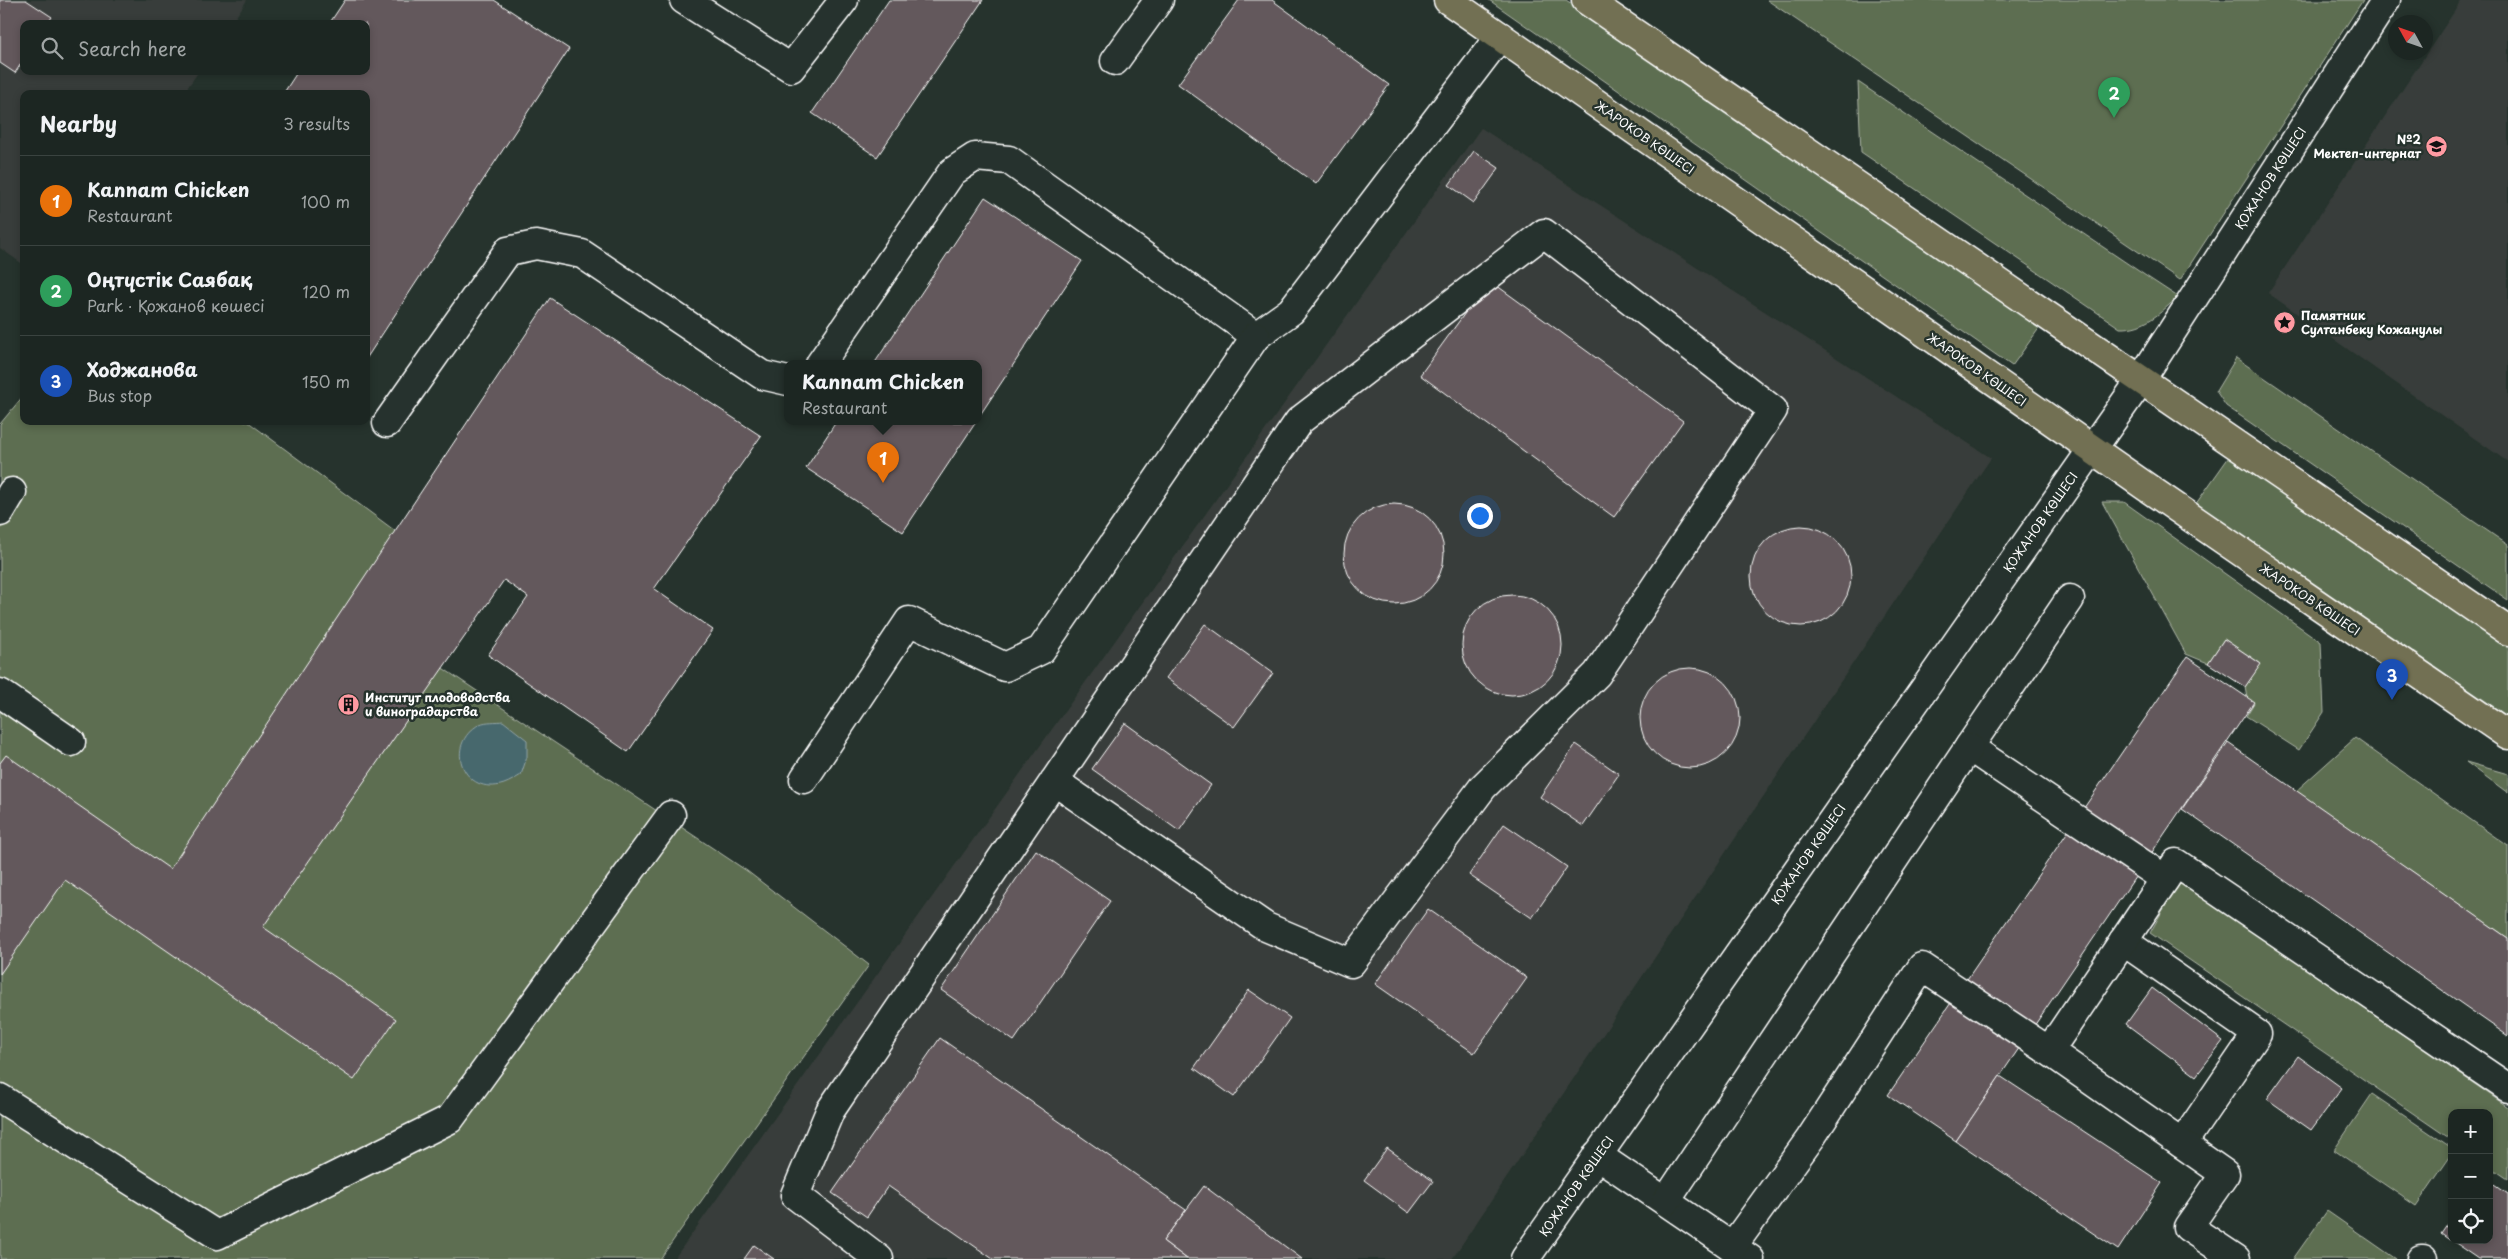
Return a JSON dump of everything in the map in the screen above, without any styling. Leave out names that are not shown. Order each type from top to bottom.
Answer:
[{"type":"main road","name":"ЖАРОКОВ КӨШЕСІ","points":[[1448,0],[2091,449],[2508,735]]},
{"type":"main road","points":[[1586,0],[2140,381],[2508,631]]},
{"type":"street","points":[[684,0],[791,68],[844,0]]},
{"type":"street","points":[[1115,61],[1159,0]]},
{"type":"street","name":"ҚОЖАНОВ КӨШЕСІ","points":[[1525,1259],[2140,381],[2386,0]]},
{"type":"street","points":[[804,779],[909,621],[1005,667],[1041,650],[1256,336],[1291,311],[1500,36]]},
{"type":"street","points":[[823,360],[952,172],[975,157],[1009,160],[1256,336]]},
{"type":"street","points":[[879,1259],[794,1195],[830,1111],[1054,781],[1299,421],[1544,233],[1773,410],[1597,674],[1484,787],[1351,963],[1266,927],[1054,781]]},
{"type":"street","points":[[387,423],[508,251],[536,244],[582,254],[762,375],[784,380]]},
{"type":"street","points":[[1666,1201],[2070,599]]},
{"type":"street","points":[[0,693],[71,742]]},
{"type":"street","points":[[1969,747],[2165,879]]},
{"type":"street","points":[[0,1098],[217,1235],[450,1119],[671,816]]},
{"type":"street","points":[[2049,1051],[2176,863],[2508,1088]]},
{"type":"street","points":[[2123,941],[2257,1034],[2182,1144]]},
{"type":"street","points":[[1597,1155],[1741,1253],[1810,1139],[1922,967],[2049,1051],[2225,1174],[2188,1227],[2236,1259]]},
{"type":"shaded area","points":[[0,0],[247,0],[234,20],[20,20],[20,75],[196,75],[186,90],[20,90],[20,262],[0,248]]},
{"type":"shaded area","name":"№2 Мектеп-интернат","points":[[2462,0],[2508,0],[2508,462],[2268,293],[2422,60],[2433,60],[2433,44]]},
{"type":"shaded area","points":[[1481,128],[1991,458],[1452,1259],[674,1259]]},
{"type":"green space","points":[[1489,0],[1566,0],[2040,327],[2012,366]]},
{"type":"green space","points":[[1767,0],[2363,0],[2180,280]]},
{"type":"green space","points":[[1858,82],[2178,297],[2145,323],[2129,328],[2120,328],[1861,152]]},
{"type":"green space","points":[[2236,358],[2508,545],[2508,600],[2226,406],[2216,391]]},
{"type":"green space","points":[[20,400],[20,425],[252,425],[402,536],[357,611],[747,871],[869,965],[660,1259],[0,1259],[0,424]]},
{"type":"green space","points":[[2236,447],[2508,631],[2508,735],[2188,515]]},
{"type":"green space","points":[[2102,502],[2124,502],[2321,642],[2324,712],[2299,750],[2246,716],[2254,703],[2247,698],[2245,687],[2260,663],[2224,639],[2208,663],[2186,654]]},
{"type":"green space","points":[[2355,738],[2508,846],[2508,938],[2296,791]]},
{"type":"green space","points":[[2466,762],[2508,774],[2508,793]]},
{"type":"green space","points":[[2179,881],[2508,1107],[2508,1179],[2493,1169],[2493,1109],[2448,1109],[2448,1137],[2150,933]]},
{"type":"green space","points":[[2372,1094],[2448,1145],[2448,1160],[2416,1206],[2334,1150]]},
{"type":"green space","points":[[2327,1211],[2396,1259],[2293,1259]]},
{"type":"water","points":[[503,721],[527,740],[527,757],[521,775],[504,784],[490,786],[478,783],[469,776],[463,767],[460,756],[462,744],[468,733],[480,724]]},
{"type":"building","points":[[0,0],[26,0],[52,17],[50,20],[20,20],[20,65],[15,73],[0,63]]},
{"type":"building","points":[[345,0],[494,0],[569,49],[370,353],[370,90],[286,90],[295,75],[370,75],[370,20],[332,20]]},
{"type":"building","points":[[889,0],[983,0],[877,157],[812,113]]},
{"type":"building","points":[[1239,0],[1272,0],[1389,85],[1316,184],[1178,84]]},
{"type":"building","points":[[1474,151],[1499,168],[1474,203],[1449,185]]},
{"type":"building","points":[[985,197],[1082,261],[982,412],[982,360],[877,360]]},
{"type":"building","points":[[1489,280],[1683,421],[1614,517],[1420,375]]},
{"type":"building","name":"Институт плодоводства и виноградарства","points":[[550,298],[761,436],[654,589],[713,630],[628,752],[488,655],[528,597],[504,580],[263,927],[396,1019],[354,1080],[65,880],[0,974],[0,763],[6,755],[170,869]]},
{"type":"building","points":[[834,425],[974,425],[903,532],[806,468]]},
{"type":"building","points":[[1394,504],[1404,505],[1422,512],[1436,526],[1443,544],[1443,564],[1436,582],[1422,596],[1404,603],[1394,604],[1384,603],[1366,596],[1352,582],[1345,564],[1344,554],[1345,544],[1352,526],[1366,512],[1384,505]]},
{"type":"building","points":[[1801,526],[1820,530],[1837,540],[1847,557],[1851,576],[1847,595],[1837,612],[1820,622],[1801,626],[1782,622],[1765,612],[1755,595],[1751,576],[1755,557],[1765,540],[1782,530]]},
{"type":"building","points":[[1512,595],[1531,599],[1548,609],[1558,626],[1562,645],[1558,664],[1548,681],[1531,691],[1512,695],[1493,691],[1476,681],[1466,664],[1462,645],[1466,626],[1476,609],[1493,599]]},
{"type":"building","points":[[1205,624],[1273,673],[1234,727],[1166,678]]},
{"type":"building","points":[[2224,639],[2261,664],[2245,687],[2208,663]]},
{"type":"building","points":[[2187,657],[2254,702],[1956,1141],[1888,1095]]},
{"type":"building","points":[[1690,668],[1700,669],[1718,676],[1732,690],[1739,708],[1739,728],[1732,746],[1718,760],[1700,767],[1690,768],[1680,767],[1662,760],[1648,746],[1641,728],[1640,718],[1641,708],[1648,690],[1662,676],[1680,669]]},
{"type":"building","points":[[1125,723],[1211,785],[1179,831],[1092,769]]},
{"type":"building","points":[[2228,743],[2508,938],[2508,1036],[2182,809]]},
{"type":"building","points":[[1576,744],[1619,774],[1583,826],[1540,797]]},
{"type":"building","points":[[1504,824],[1567,867],[1532,918],[1469,875]]},
{"type":"building","points":[[1036,850],[1110,901],[1014,1041],[941,990]]},
{"type":"building","points":[[1428,909],[1527,978],[1474,1053],[1375,984]]},
{"type":"building","points":[[2152,988],[2223,1041],[2196,1076],[2126,1024]]},
{"type":"building","points":[[1249,990],[1290,1018],[1234,1097],[1194,1068]]},
{"type":"building","points":[[940,1038],[1186,1210],[1163,1241],[1187,1259],[993,1259],[888,1186],[867,1217],[832,1193]]},
{"type":"building","points":[[2298,1056],[2342,1088],[2311,1130],[2267,1099]]},
{"type":"building","points":[[2000,1076],[2162,1183],[2118,1250],[1956,1141]]},
{"type":"building","points":[[1387,1148],[1433,1181],[1409,1213],[1364,1180]]},
{"type":"building","points":[[2493,1184],[2508,1194],[2508,1259],[2479,1259],[2457,1244],[2493,1244]]},
{"type":"building","points":[[1204,1186],[1302,1259],[1187,1259],[1163,1241]]},
{"type":"building","points":[[2448,1223],[2448,1238],[2441,1233]]},
{"type":"building","points":[[754,1245],[774,1259],[744,1259]]},
{"type":"place","name":"Оңтүстік Саябақ","points":[[2114,118]]},
{"type":"place","name":"№2 Мектеп-интернат","points":[[2437,146]]},
{"type":"place","name":"Памятник Султанбеку Кожанулы","points":[[2285,322]]},
{"type":"place","name":"Kannam Chicken","points":[[883,483]]},
{"type":"place","name":"Ходжанова","points":[[2392,700]]},
{"type":"place","name":"Институт плодоводства и виноградарства","points":[[349,704]]}]
